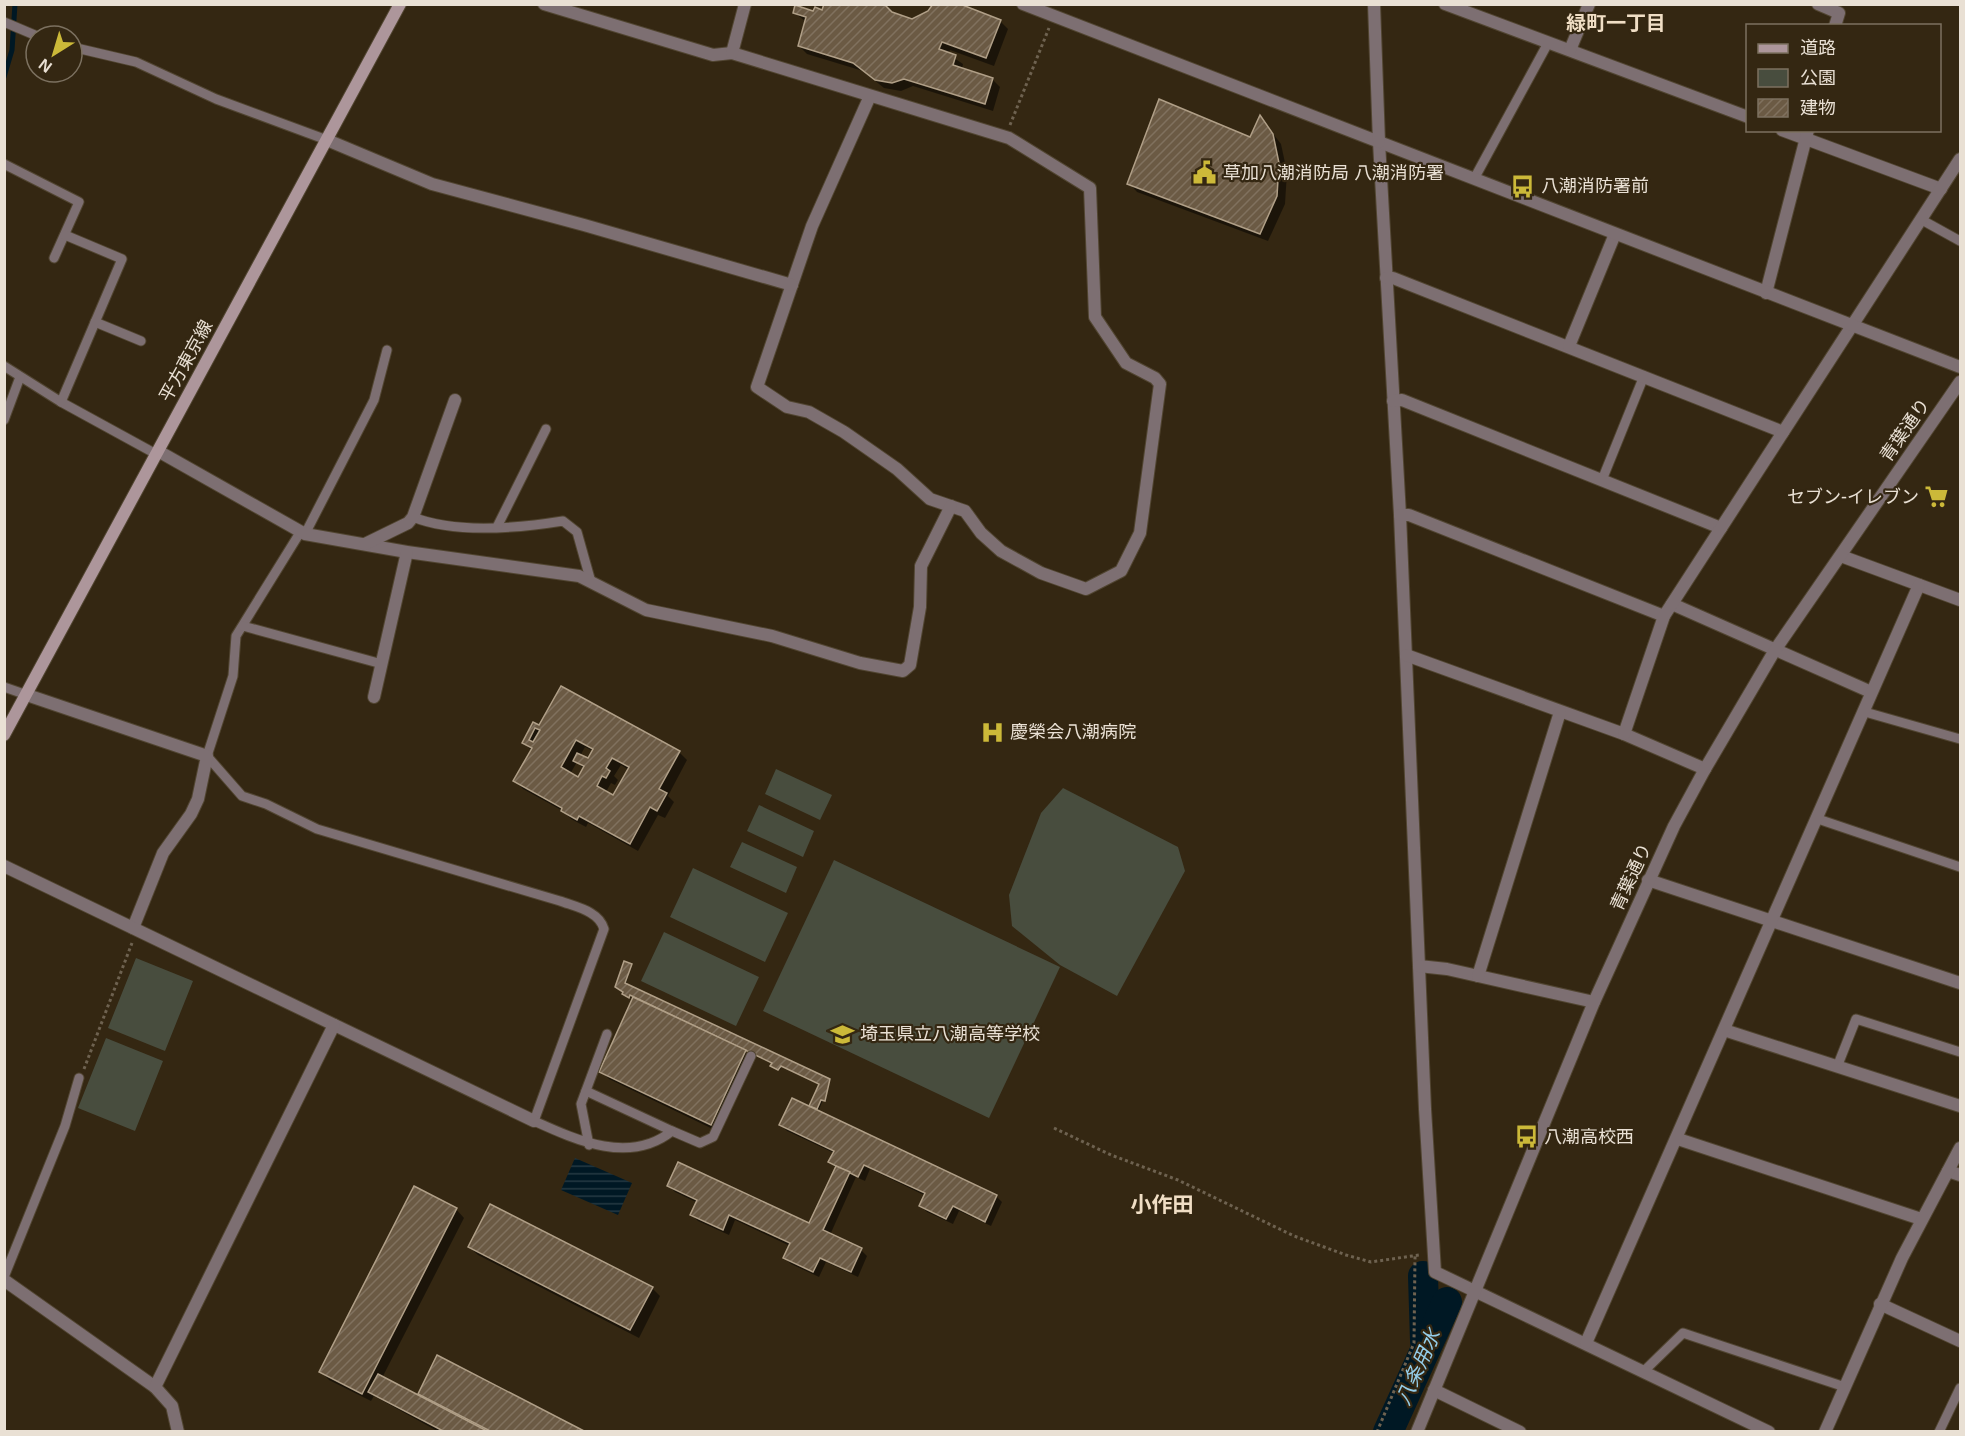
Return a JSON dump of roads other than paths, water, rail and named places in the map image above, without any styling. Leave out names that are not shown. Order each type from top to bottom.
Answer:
[{"type":"main road","name":"平方東京線","points":[[4,735],[400,4]]},
{"type":"street","points":[[544,4],[713,55],[732,53],[1009,138],[1090,188],[1095,317],[1126,363],[1155,378],[1160,384],[1140,533],[1121,571],[1086,589],[1041,573],[1001,551],[981,533],[965,511],[930,498],[897,469],[844,432],[808,412],[787,407],[757,387],[812,226],[870,96]]},
{"type":"street","points":[[732,53],[745,4]]},
{"type":"street","points":[[1023,4],[1960,367]]},
{"type":"street","points":[[1374,4],[1435,1272],[1769,1431]]},
{"type":"street","points":[[1445,4],[1468,8],[1548,42],[1746,116]]},
{"type":"street","points":[[1570,50],[1589,4]]},
{"type":"street","points":[[1818,4],[1839,13],[1836,24]]},
{"type":"street","points":[[1792,132],[1807,135],[1941,189]]},
{"type":"street","points":[[1766,293],[1807,135]]},
{"type":"street","points":[[327,140],[432,184],[792,285]]},
{"type":"street","points":[[1624,734],[1664,615],[1960,159]]},
{"type":"street","points":[[1569,346],[1615,234]]},
{"type":"street","points":[[1386,278],[1393,278],[1569,346],[1783,432]]},
{"type":"street","name":"青葉通り","points":[[1417,1431],[1594,1002],[1648,880],[1705,769],[1775,650],[1960,382]]},
{"type":"street","points":[[365,544],[408,523],[412,517],[455,400]]},
{"type":"street","points":[[1393,401],[1402,400],[1721,528]]},
{"type":"street","points":[[157,452],[303,532],[407,552],[579,576],[646,610],[772,636],[860,663],[903,671],[910,665],[912,654],[920,607],[921,566],[951,506]]},
{"type":"street","points":[[1400,515],[1409,515],[1664,615]]},
{"type":"street","points":[[374,697],[407,552]]},
{"type":"street","points":[[1840,556],[1960,600]]},
{"type":"street","points":[[1586,1343],[1678,1139],[1919,585]]},
{"type":"street","points":[[1672,604],[1871,692]]},
{"type":"street","points":[[1406,655],[1624,734],[1705,769]]},
{"type":"street","points":[[27,695],[207,756],[198,799],[191,814],[163,853],[135,929]]},
{"type":"street","points":[[1478,976],[1560,712]]},
{"type":"street","points":[[4,866],[534,1121]]},
{"type":"street","points":[[1648,880],[1960,983]]},
{"type":"street","points":[[1419,966],[1478,976],[1594,1002]]},
{"type":"street","points":[[155,1387],[334,1025]]},
{"type":"street","points":[[1724,1030],[1960,1106]]},
{"type":"street","points":[[1678,1139],[1921,1219]]},
{"type":"street","points":[[1825,1431],[1880,1304],[1921,1219],[1960,1148]]},
{"type":"street","points":[[1948,1171],[1960,1175]]},
{"type":"street","points":[[4,1278],[155,1387],[172,1406],[178,1431]]},
{"type":"street","points":[[1880,1304],[1960,1341]]},
{"type":"street","points":[[1434,1390],[1520,1431]]},
{"type":"lane","points":[[4,22],[24,30]]},
{"type":"lane","points":[[1474,179],[1548,42]]},
{"type":"lane","points":[[84,50],[136,62],[216,99],[327,140]]},
{"type":"lane","points":[[4,164],[79,202],[54,258]]},
{"type":"lane","points":[[1922,220],[1960,241]]},
{"type":"lane","points":[[62,402],[122,259],[65,234]]},
{"type":"lane","points":[[95,322],[141,341]]},
{"type":"lane","points":[[387,350],[374,400],[303,532],[236,636],[233,676],[207,756],[242,796],[266,804],[317,829],[560,901],[594,914],[602,921],[604,929],[534,1121],[589,1144],[622,1149],[660,1140],[672,1131]]},
{"type":"lane","points":[[4,366],[62,402],[157,452]]},
{"type":"lane","points":[[1602,480],[1644,376]]},
{"type":"lane","points":[[4,420],[20,377]]},
{"type":"lane","points":[[497,527],[546,429]]},
{"type":"lane","points":[[412,517],[443,525],[524,528],[563,521],[578,532],[591,582]]},
{"type":"lane","points":[[243,626],[381,664]]},
{"type":"lane","points":[[4,687],[27,695]]},
{"type":"lane","points":[[1865,712],[1960,739]]},
{"type":"lane","points":[[1818,819],[1960,867]]},
{"type":"lane","points":[[1837,1067],[1856,1019],[1960,1052]]},
{"type":"lane","points":[[589,1144],[581,1104],[607,1034]]},
{"type":"lane","points":[[586,1091],[700,1143],[713,1137],[751,1056]]},
{"type":"lane","points":[[4,1278],[65,1126],[79,1078]]},
{"type":"lane","points":[[1644,1371],[1683,1333],[1845,1387]]},
{"type":"lane","points":[[1939,1431],[1960,1388]]},
{"type":"water","points":[[575,1158],[632,1183],[618,1215],[561,1190]]},
{"type":"waterway","points":[[4,77],[12,50],[15,4]]},
{"type":"waterway","points":[[1423,1276],[1425,1341]]},
{"type":"waterway","name":"八条用水","points":[[1388,1432],[1447,1302]]},
{"type":"place","name":"草加八潮消防局 八潮消防署","points":[[1205,173]]},
{"type":"place","name":"八潮消防署前","points":[[1523,186]]},
{"type":"place","name":"セブン-イレブン","points":[[1937,497]]},
{"type":"place","name":"慶榮会八潮病院","points":[[992,732]]},
{"type":"place","name":"埼玉県立八潮高等学校","points":[[842,1034]]},
{"type":"place","name":"八潮高校西","points":[[1526,1137]]},
{"type":"district","name":"緑町一丁目","points":[[1616,23]]},
{"type":"district","name":"小作田","points":[[1162,1205]]}]
